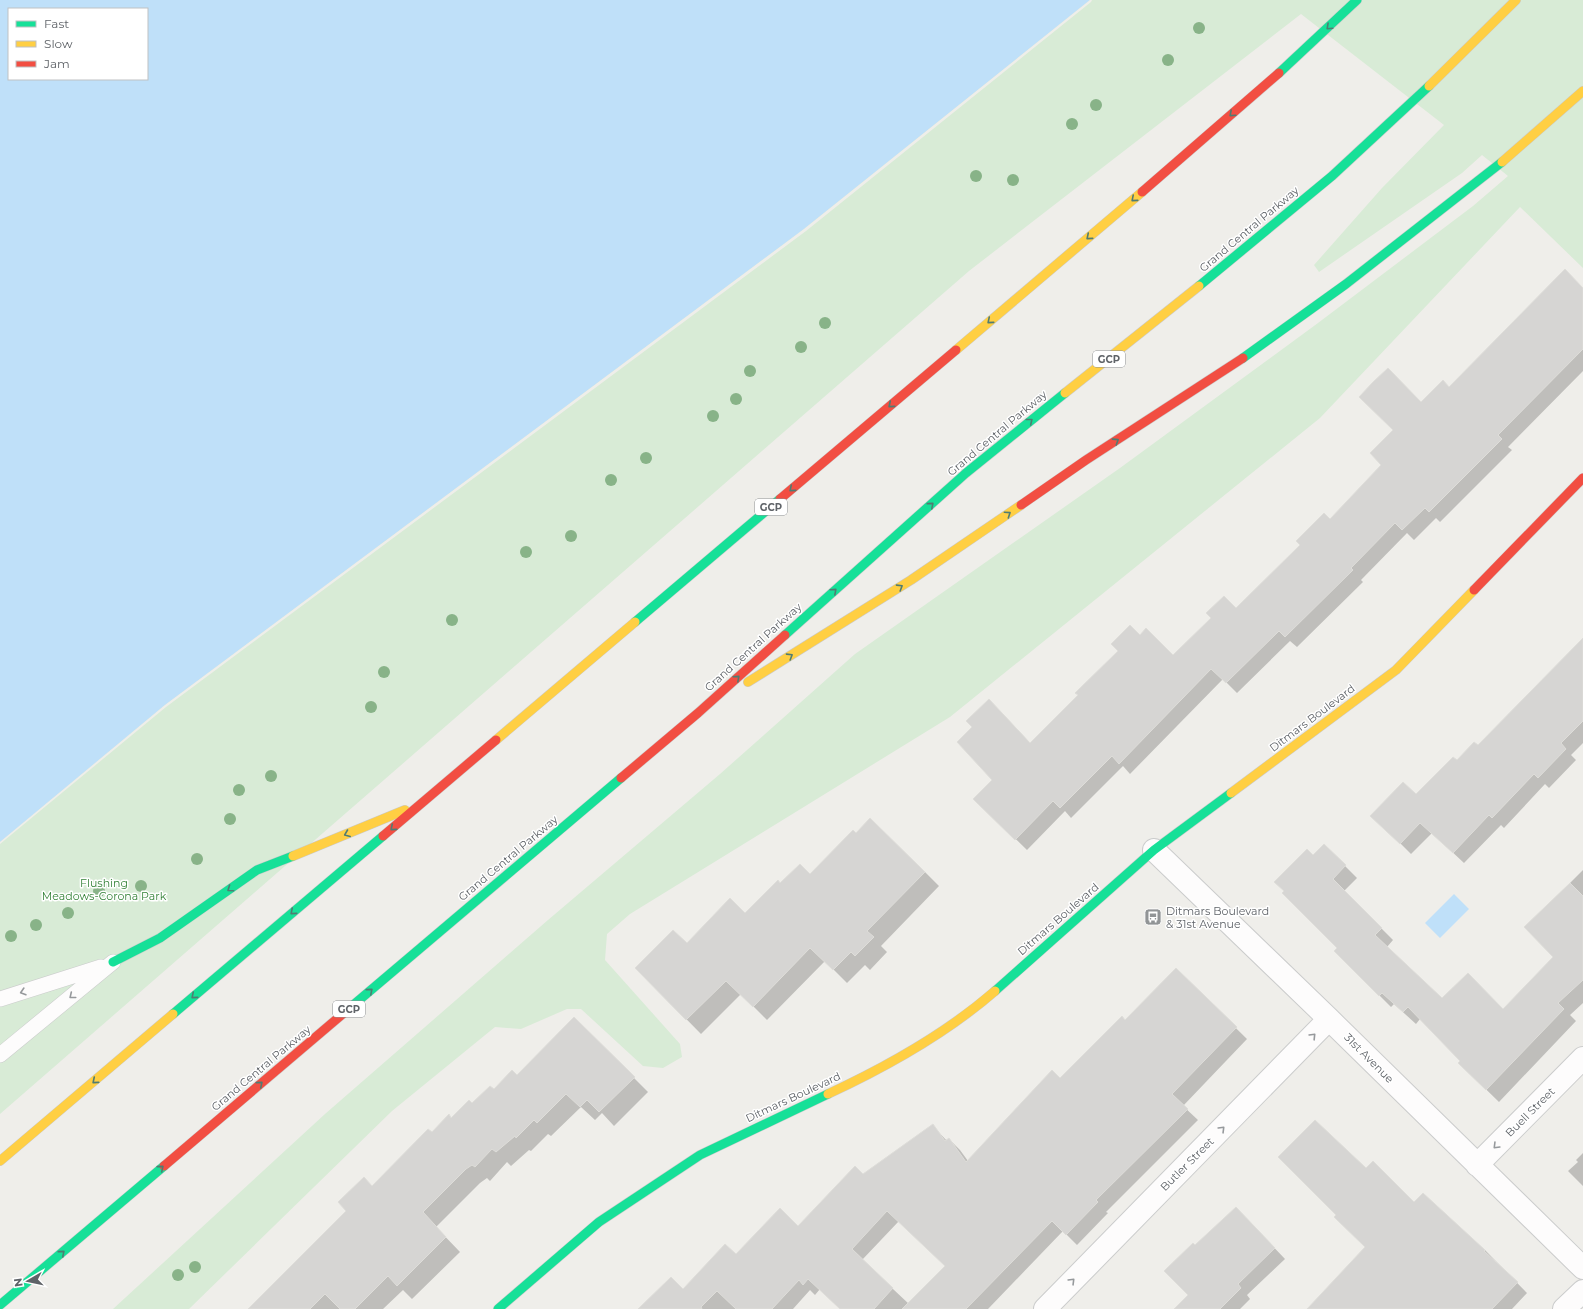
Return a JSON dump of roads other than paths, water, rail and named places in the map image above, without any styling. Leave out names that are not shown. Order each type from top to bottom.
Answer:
[{"type":"main road","name":"GCP","points":[[0,1161],[1210,134],[1297,57],[1357,0]]},
{"type":"main road","name":"Grand Central Parkway","points":[[0,1305],[698,713],[966,473],[1240,253],[1332,176],[1419,96],[1516,0]]},
{"type":"main road","points":[[698,713],[911,580],[1086,460],[1238,362],[1346,284],[1442,210],[1531,138],[1583,90]]},
{"type":"main road","name":"Ditmars Boulevard","points":[[498,1309],[600,1222],[700,1155],[871,1074],[972,1011],[1154,850],[1396,670],[1583,478]]},
{"type":"main road","points":[[113,962],[160,938],[258,870],[422,803]]},
{"type":"street","name":"31st Avenue","points":[[1154,850],[1583,1268]]},
{"type":"street","name":"Butler Street","points":[[1044,1309],[1329,1019]]},
{"type":"street","name":"Buell Street","points":[[1477,1165],[1583,1058]]},
{"type":"street","points":[[1564,1309],[1583,1291]]},
{"type":"lane","points":[[0,999],[74,977],[113,962]]},
{"type":"lane","points":[[0,1055],[113,962]]},
{"type":"water","points":[[0,0],[1090,0],[804,229],[165,705],[0,842]]},
{"type":"water","points":[[1454,894],[1469,909],[1440,938],[1425,923]]},
{"type":"place","name":"Ditmars Boulevard & 31st Avenue","points":[[1153,917]]},
{"type":"park label","name":"Flushing Meadows-Corona Park","points":[[104,889]]}]
